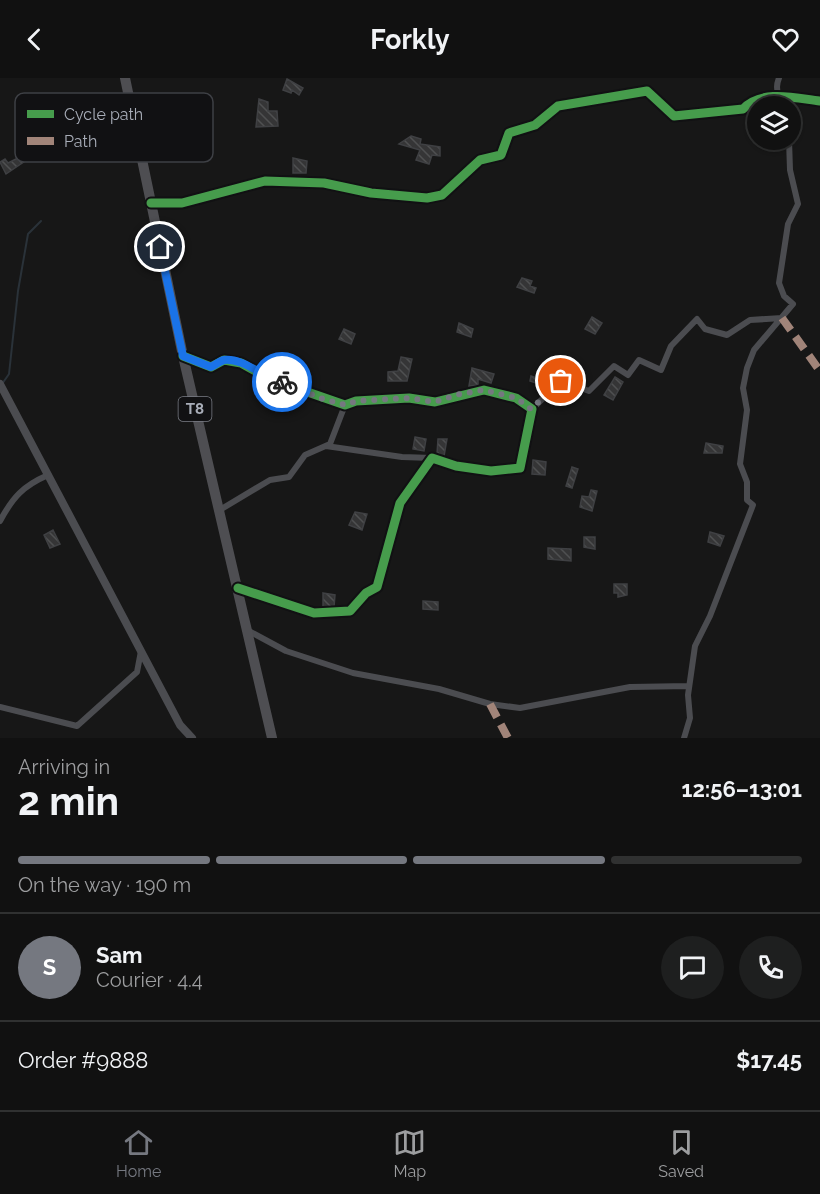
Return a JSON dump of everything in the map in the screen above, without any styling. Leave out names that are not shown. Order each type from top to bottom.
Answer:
[{"type":"highway","name":"T8","points":[[125,78],[128,93]]},
{"type":"highway","name":"T8","points":[[142,162],[183,356],[272,738]]},
{"type":"street","points":[[779,78],[776,85],[779,96]]},
{"type":"street","points":[[151,203],[182,203],[265,181],[324,183],[370,194],[427,198],[442,195],[480,160],[501,155],[509,134],[535,125],[558,105],[647,91],[674,116],[743,109],[747,104]]},
{"type":"street","points":[[801,98],[820,101]]},
{"type":"street","points":[[684,738],[690,718],[689,687],[695,646],[710,616],[753,505],[747,500],[747,482],[740,464],[747,410],[743,388],[747,368],[754,350],[793,304],[784,296],[779,283],[788,224],[798,204],[790,170],[789,150]]},
{"type":"street","points":[[326,446],[402,457],[432,458],[456,466],[484,470],[520,468],[531,409],[561,381],[589,391],[614,366],[628,375],[639,360],[661,370],[671,346],[697,319],[705,329],[727,335],[750,320],[782,318]]},
{"type":"street","points":[[183,356],[211,367],[224,360],[241,363],[270,379],[345,405],[356,401],[409,398],[435,402],[460,394],[484,390],[516,398],[531,409]]},
{"type":"street","points":[[1,386],[180,725],[192,738]]},
{"type":"street","points":[[218,511],[270,480],[289,477],[305,455],[330,444],[345,405]]},
{"type":"street","points":[[238,588],[314,613],[350,611],[366,593],[377,587],[400,503],[432,458]]},
{"type":"street","points":[[0,521],[11,500],[37,480],[48,475]]},
{"type":"street","points":[[247,629],[286,651],[353,673],[439,689],[490,704],[520,708],[630,687],[689,687]]},
{"type":"street","points":[[0,707],[77,726],[138,672],[141,651]]},
{"type":"building","points":[[287,79],[303,88],[299,95],[292,90],[291,93],[283,90]]},
{"type":"building","points":[[259,99],[268,102],[268,111],[277,111],[278,126],[256,127]]},
{"type":"building","points":[[411,136],[421,139],[420,144],[440,147],[440,156],[432,155],[429,164],[416,160],[420,150],[399,144]]},
{"type":"building","points":[[293,158],[307,161],[306,173],[293,173]]},
{"type":"building","points":[[5,159],[8,163],[15,160],[15,162],[24,162],[6,174],[0,162]]},
{"type":"building","points":[[522,278],[532,281],[530,286],[536,288],[534,293],[517,287]]},
{"type":"building","points":[[592,317],[602,323],[595,334],[585,329]]},
{"type":"building","points":[[459,323],[473,329],[471,337],[457,332]]},
{"type":"building","points":[[344,329],[355,334],[351,344],[339,339]]},
{"type":"building","points":[[401,357],[412,359],[407,381],[388,381],[388,372],[398,371]]},
{"type":"building","points":[[472,368],[494,374],[491,383],[478,379],[478,385],[469,386]]},
{"type":"building","points":[[531,376],[549,382],[548,387],[540,391],[542,385],[530,381]]},
{"type":"building","points":[[615,377],[623,382],[613,400],[604,395]]},
{"type":"building","points":[[415,437],[426,439],[424,451],[413,449]]},
{"type":"building","points":[[438,439],[447,439],[444,456],[437,454]]},
{"type":"building","points":[[706,443],[723,446],[722,453],[704,453]]},
{"type":"building","points":[[533,460],[546,462],[545,475],[532,474]]},
{"type":"building","points":[[572,467],[578,469],[572,488],[566,486]]},
{"type":"building","points":[[591,490],[597,491],[592,511],[580,507],[582,496],[589,497]]},
{"type":"building","points":[[355,512],[367,514],[362,530],[349,525]]},
{"type":"building","points":[[53,530],[60,544],[50,548],[44,535]]},
{"type":"building","points":[[710,532],[724,536],[720,546],[708,542]]},
{"type":"building","points":[[584,537],[595,537],[595,549],[584,547]]},
{"type":"building","points":[[548,548],[571,549],[571,561],[548,559]]},
{"type":"building","points":[[614,584],[627,584],[627,595],[618,597],[618,593],[614,593]]},
{"type":"building","points":[[323,593],[335,595],[334,607],[323,607]]},
{"type":"building","points":[[423,601],[438,602],[438,610],[423,609]]},
{"type":"waterway","points":[[2,384],[9,374],[18,291],[28,234],[41,221]]},
{"type":"marked path","points":[[782,318],[820,371]]},
{"type":"marked path","points":[[490,704],[508,738]]},
{"type":"cycle path","points":[[151,203],[182,203],[265,181],[324,183],[371,193],[427,198],[442,195],[480,160],[501,155],[509,133],[535,125],[558,106],[647,91],[674,116],[743,109],[751,103],[769,97],[820,101]]},
{"type":"cycle path","points":[[183,356],[211,367],[224,360],[241,363],[270,379],[345,405],[356,401],[409,398],[435,402],[484,390],[516,398],[532,409],[520,468],[491,471],[456,466],[432,458],[400,503],[377,587],[366,593],[350,611],[314,613],[238,588]]},
{"type":"way so far","points":[[282,382],[297,386],[320,398],[345,405],[356,401],[409,398],[435,402],[460,394],[484,390],[516,398],[531,409],[561,381]]},
{"type":"route","points":[[160,247],[183,356],[211,367],[224,360],[241,363],[270,379],[282,382]]}]
